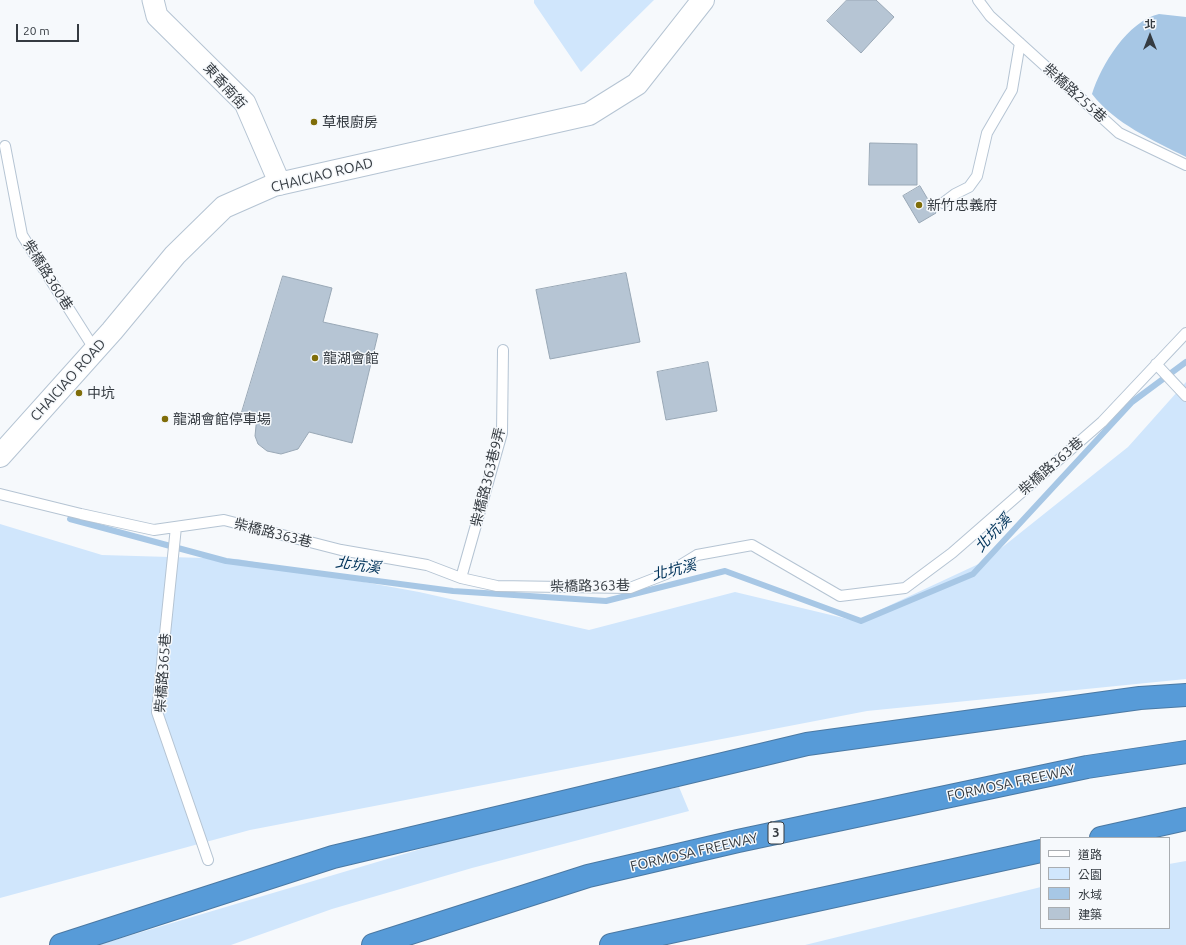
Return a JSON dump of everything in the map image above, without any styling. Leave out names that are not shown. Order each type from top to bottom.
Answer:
[{"type":"highway","points":[[61,945],[333,857],[807,744],[1140,698],[1186,695]]},
{"type":"highway","name":"FORMOSA FREEWAY","points":[[373,945],[588,876],[738,841],[1079,768],[1186,752]]},
{"type":"highway","points":[[1105,837],[1186,819]]},
{"type":"highway","points":[[612,945],[1040,851]]},
{"type":"main road","name":"CHAICIAO ROAD","points":[[0,456],[95,350],[175,255],[224,207],[274,185],[589,114],[637,84],[703,0]]},
{"type":"street","name":"東香南街","points":[[153,0],[158,16],[245,103],[280,184]]},
{"type":"lane","name":"柴橋路255巷","points":[[978,0],[990,16],[1119,133],[1186,165]]},
{"type":"lane","points":[[943,204],[955,194],[969,186],[977,176],[987,133],[1012,90],[1020,44]]},
{"type":"lane","name":"柴橋路360巷","points":[[5,146],[22,235],[95,350]]},
{"type":"lane","points":[[1186,333],[1156,364],[1186,396]]},
{"type":"lane","name":"柴橋路363巷9弄","points":[[461,578],[502,433],[503,350]]},
{"type":"lane","name":"柴橋路363巷","points":[[0,494],[154,530],[224,520],[341,550],[427,565],[461,578],[497,586],[630,588],[666,574],[697,555],[752,545],[840,596],[905,588],[952,553],[1102,422],[1156,364]]},
{"type":"lane","name":"柴橋路365巷","points":[[176,527],[157,712],[208,860]]},
{"type":"green space","points":[[534,0],[654,0],[581,72],[534,3]]},
{"type":"green space","points":[[1186,382],[1186,679],[867,711],[250,830],[0,898],[0,524],[102,555],[238,559],[419,592],[589,630],[735,592],[856,621],[985,561],[1128,447]]},
{"type":"green space","points":[[679,787],[689,811],[472,868],[332,909],[231,945],[98,945],[478,832]]},
{"type":"green space","points":[[1186,861],[1186,945],[805,945],[1040,887],[1040,929],[1170,929],[1170,864]]},
{"type":"water","points":[[1159,14],[1186,17],[1186,157],[1148,138],[1123,123],[1101,105],[1092,94],[1102,70],[1117,46],[1137,25],[1148,18]]},
{"type":"building","points":[[847,0],[876,0],[894,17],[861,53],[827,21]]},
{"type":"building","points":[[870,143],[917,144],[917,185],[869,185]]},
{"type":"building","name":"新竹忠義府","points":[[920,186],[936,213],[919,223],[903,196]]},
{"type":"building","points":[[626,273],[640,342],[550,359],[536,290]]},
{"type":"building","name":"龍湖會館","points":[[283,276],[332,288],[323,322],[378,334],[352,443],[309,432],[298,449],[281,454],[267,451],[258,444],[255,436],[257,416],[242,412]]},
{"type":"building","points":[[708,362],[717,411],[666,420],[657,372]]},
{"type":"waterway","name":"北坑溪","points":[[70,519],[226,561],[453,591],[606,601],[725,571],[861,621],[973,574],[1132,402],[1186,362]]},
{"type":"place","name":"草根廚房","points":[[314,122]]},
{"type":"place","name":"新竹忠義府","points":[[919,205]]},
{"type":"place","name":"龍湖會館","points":[[315,358]]},
{"type":"place","name":"中坑","points":[[79,393]]},
{"type":"place","name":"龍湖會館停車場","points":[[165,419]]}]
